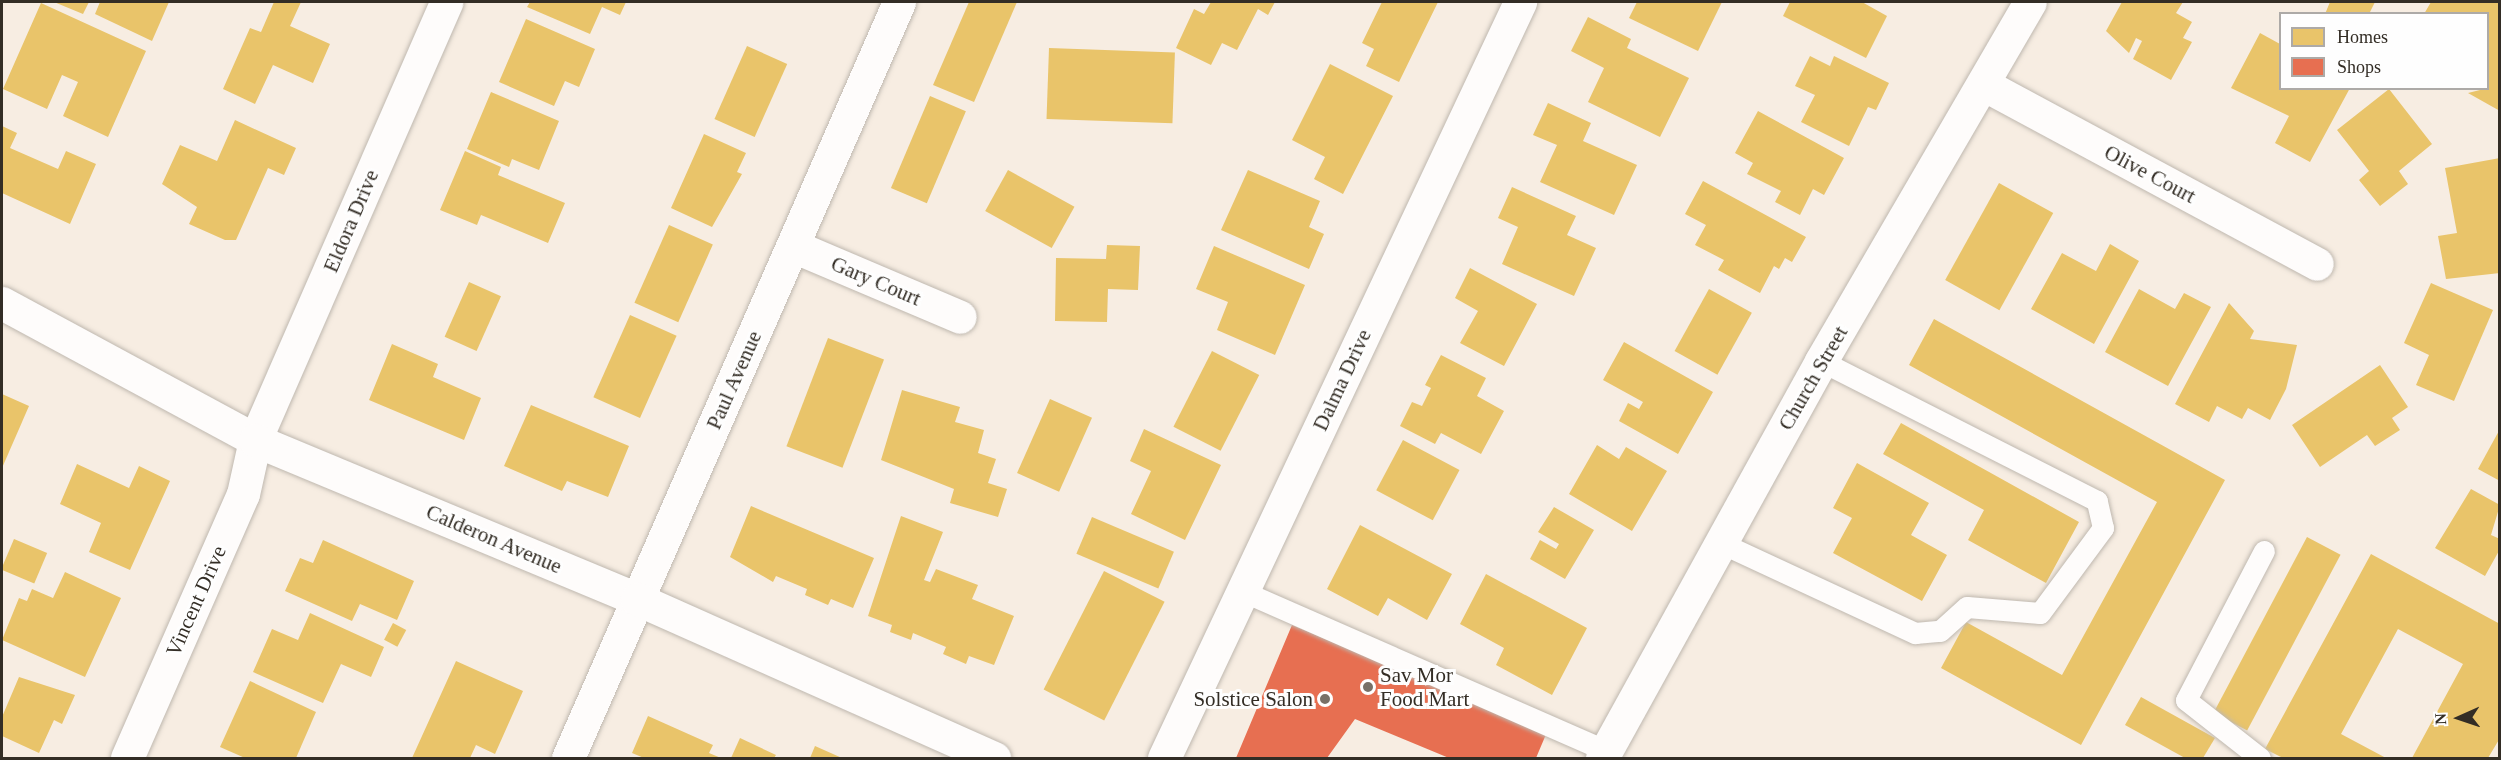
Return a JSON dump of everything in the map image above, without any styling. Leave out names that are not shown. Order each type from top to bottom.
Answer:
[{"type":"street","name":"Eldora Drive","points":[[255,440],[446,2]]},
{"type":"street","name":"Paul Avenue","points":[[568,759],[898,2]]},
{"type":"street","name":"Dalma Drive","points":[[1164,759],[1520,2]]},
{"type":"street","name":"Church Street","points":[[1604,755],[1821,361],[2030,2]]},
{"type":"street","name":"Olive Court","points":[[1983,84],[2318,264]]},
{"type":"street","name":"Gary Court","points":[[793,246],[960,316]]},
{"type":"street","name":"Calderon Avenue","points":[[2,303],[255,440],[637,599],[994,759]]},
{"type":"street","name":"Vincent Drive","points":[[127,759],[243,494],[255,440]]},
{"type":"lane","points":[[1721,543],[1915,633],[1940,631],[1967,607],[2040,613],[2103,528],[2097,501],[1821,361]]},
{"type":"lane","points":[[2260,759],[2186,700],[2264,551]]},
{"type":"lane","points":[[1242,591],[1604,755]]},
{"type":"building: Homes","points":[[54,2],[89,2],[83,14]]},
{"type":"building: Homes","points":[[100,2],[169,2],[152,41],[95,14]]},
{"type":"building: Homes","points":[[274,2],[301,2],[290,26],[330,44],[313,83],[273,65],[255,104],[223,89],[250,28],[261,32]]},
{"type":"building: Homes","points":[[530,2],[626,2],[620,15],[602,7],[590,34],[527,7]]},
{"type":"building: Homes","points":[[969,2],[1017,2],[974,102],[933,85]]},
{"type":"building: Homes","points":[[1211,2],[1275,2],[1268,15],[1258,9],[1237,50],[1222,43],[1211,65],[1176,48],[1194,9],[1204,14]]},
{"type":"building: Homes","points":[[1382,2],[1438,2],[1399,82],[1366,66],[1374,49],[1362,43]]},
{"type":"building: Homes","points":[[1637,2],[1722,2],[1698,51],[1629,18]]},
{"type":"building: Homes","points":[[1790,2],[1862,2],[1887,16],[1866,58],[1783,16]]},
{"type":"building: Homes","points":[[2122,2],[2183,2],[2176,13],[2192,22],[2183,38],[2192,42],[2171,80],[2133,59],[2142,41],[2136,38],[2129,53],[2106,31]]},
{"type":"building: Homes","points":[[2330,2],[2375,2],[2370,12],[2326,12]]},
{"type":"building: Homes","points":[[2431,2],[2500,3],[2500,111],[2468,93],[2489,90],[2489,12],[2425,12]]},
{"type":"building: Homes","points":[[41,3],[146,51],[108,137],[63,116],[78,82],[62,75],[47,109],[3,89]]},
{"type":"building: Homes","points":[[1588,17],[1631,39],[1627,48],[1689,78],[1660,137],[1588,102],[1604,68],[1571,51]]},
{"type":"building: Homes","points":[[526,19],[595,49],[579,87],[565,81],[554,106],[499,82]]},
{"type":"building: Homes","points":[[2260,33],[2279,43],[2279,90],[2349,90],[2310,162],[2275,143],[2289,116],[2231,88]]},
{"type":"building: Homes","points":[[747,46],[787,64],[755,137],[714,119]]},
{"type":"building: Homes","points":[[1049,48],[1175,52],[1172,123],[1047,119]]},
{"type":"building: Homes","points":[[1810,56],[1830,66],[1834,56],[1889,83],[1876,110],[1868,107],[1849,146],[1801,122],[1815,95],[1795,86]]},
{"type":"building: Homes","points":[[1330,64],[1393,96],[1343,194],[1314,179],[1325,157],[1292,140]]},
{"type":"building: Homes","points":[[2390,90],[2432,144],[2399,171],[2408,184],[2380,206],[2359,180],[2369,171],[2337,130]]},
{"type":"building: Homes","points":[[491,92],[559,121],[539,170],[512,159],[509,167],[467,149]]},
{"type":"building: Homes","points":[[930,96],[966,111],[927,203],[891,188]]},
{"type":"building: Homes","points":[[1548,103],[1591,123],[1583,141],[1637,165],[1614,215],[1540,182],[1557,145],[1533,135]]},
{"type":"building: Homes","points":[[1758,111],[1844,158],[1824,195],[1813,189],[1800,215],[1775,202],[1781,191],[1747,174],[1753,163],[1735,153]]},
{"type":"building: Homes","points":[[235,120],[296,148],[284,175],[268,168],[236,240],[225,240],[189,224],[197,207],[162,184],[180,145],[217,161]]},
{"type":"building: Homes","points":[[2,126],[17,133],[10,148],[58,169],[66,151],[96,164],[70,224],[2,193]]},
{"type":"building: Homes","points":[[704,134],[746,153],[737,172],[742,174],[712,227],[671,208]]},
{"type":"building: Homes","points":[[465,151],[501,167],[498,175],[565,203],[548,243],[481,215],[477,225],[440,210]]},
{"type":"building: Homes","points":[[2500,158],[2500,273],[2446,279],[2438,236],[2457,233],[2445,168]]},
{"type":"building: Homes","points":[[1008,170],[1074,207],[1052,248],[985,211]]},
{"type":"building: Homes","points":[[1248,170],[1320,201],[1309,227],[1324,234],[1309,269],[1221,230]]},
{"type":"building: Homes","points":[[1703,181],[1806,237],[1792,262],[1785,258],[1779,269],[1774,266],[1760,293],[1718,270],[1724,260],[1695,245],[1706,225],[1685,214]]},
{"type":"building: Homes","points":[[1999,183],[2053,213],[1999,310],[1945,280]]},
{"type":"building: Homes","points":[[1512,187],[1576,216],[1567,235],[1596,248],[1574,296],[1502,264],[1518,227],[1498,218]]},
{"type":"building: Homes","points":[[669,225],[713,245],[678,322],[634,303]]},
{"type":"building: Homes","points":[[2110,244],[2139,261],[2094,344],[2031,309],[2062,253],[2096,271]]},
{"type":"building: Homes","points":[[1107,245],[1140,246],[1138,290],[1108,289],[1107,322],[1055,321],[1056,258],[1106,259]]},
{"type":"building: Homes","points":[[1214,246],[1305,285],[1275,355],[1217,330],[1228,302],[1196,289]]},
{"type":"building: Homes","points":[[1470,268],[1537,304],[1504,366],[1460,343],[1478,311],[1455,298]]},
{"type":"building: Homes","points":[[469,282],[501,296],[477,351],[445,337]]},
{"type":"building: Homes","points":[[2431,283],[2493,310],[2454,401],[2416,385],[2429,355],[2404,343]]},
{"type":"building: Homes","points":[[1709,289],[1752,313],[1717,375],[1675,351]]},
{"type":"building: Homes","points":[[2139,289],[2175,309],[2184,293],[2211,307],[2168,386],[2105,352]]},
{"type":"building: Homes","points":[[2229,303],[2254,331],[2250,339],[2297,345],[2286,389],[2270,420],[2248,408],[2242,419],[2217,406],[2209,422],[2175,404]]},
{"type":"building: Homes","points":[[630,315],[677,336],[640,418],[593,397]]},
{"type":"building: Homes","points":[[1934,319],[2225,480],[2081,745],[1941,668],[1966,622],[2062,675],[2157,502],[1909,365]]},
{"type":"building: Homes","points":[[828,338],[884,360],[842,468],[786,446]]},
{"type":"building: Homes","points":[[1624,342],[1713,392],[1678,454],[1619,421],[1628,403],[1639,409],[1643,402],[1603,380]]},
{"type":"building: Homes","points":[[392,344],[438,364],[433,377],[481,398],[464,440],[369,400]]},
{"type":"building: Homes","points":[[1212,351],[1259,375],[1221,451],[1173,427]]},
{"type":"building: Homes","points":[[1441,355],[1486,378],[1477,396],[1504,411],[1481,454],[1441,433],[1435,444],[1400,426],[1412,402],[1422,406],[1431,388],[1425,385]]},
{"type":"building: Homes","points":[[2380,365],[2408,407],[2392,418],[2400,430],[2375,446],[2367,435],[2320,467],[2292,425]]},
{"type":"building: Homes","points":[[902,390],[960,407],[955,422],[984,430],[978,453],[996,459],[988,483],[1007,489],[998,517],[950,503],[954,489],[881,460]]},
{"type":"building: Homes","points":[[2,394],[29,406],[2,468]]},
{"type":"building: Homes","points":[[1050,399],[1092,418],[1059,492],[1017,473]]},
{"type":"building: Homes","points":[[531,405],[629,446],[608,497],[567,481],[562,491],[504,466]]},
{"type":"building: Homes","points":[[1901,423],[2079,522],[2046,583],[1968,540],[1984,510],[1883,454]]},
{"type":"building: Homes","points":[[1144,429],[1221,465],[1185,540],[1131,514],[1151,471],[1130,461]]},
{"type":"building: Homes","points":[[2500,429],[2500,481],[2478,469]]},
{"type":"building: Homes","points":[[1403,440],[1460,470],[1433,520],[1376,490]]},
{"type":"building: Homes","points":[[1597,445],[1619,459],[1626,447],[1667,471],[1632,531],[1569,494]]},
{"type":"building: Homes","points":[[1857,463],[1929,503],[1911,535],[1947,555],[1922,601],[1833,553],[1852,518],[1833,508]]},
{"type":"building: Homes","points":[[77,464],[129,488],[139,466],[170,481],[130,570],[89,552],[101,523],[60,504]]},
{"type":"building: Homes","points":[[2471,489],[2500,505],[2491,535],[2500,539],[2500,549],[2485,576],[2435,548]]},
{"type":"building: Homes","points":[[751,506],[874,558],[853,608],[831,599],[828,605],[805,595],[807,589],[776,576],[773,582],[730,557]]},
{"type":"building: Homes","points":[[1554,507],[1594,530],[1565,579],[1530,559],[1540,540],[1556,549],[1559,544],[1538,532]]},
{"type":"building: Homes","points":[[901,516],[943,532],[924,580],[930,582],[936,569],[978,585],[972,599],[1014,616],[994,665],[969,656],[966,664],[943,654],[946,647],[913,633],[911,640],[890,632],[892,625],[868,616]]},
{"type":"building: Homes","points":[[1092,517],[1174,552],[1158,589],[1076,554]]},
{"type":"building: Homes","points":[[1360,525],[1452,574],[1427,620],[1388,598],[1378,616],[1327,589]]},
{"type":"building: Homes","points":[[2307,537],[2341,555],[2247,731],[2214,713]]},
{"type":"building: Homes","points":[[14,539],[47,553],[34,583],[2,570]]},
{"type":"building: Homes","points":[[323,540],[414,581],[397,620],[360,604],[352,621],[285,591],[300,558],[313,563]]},
{"type":"building: Homes","points":[[2371,554],[2500,624],[2500,738],[2488,758],[2412,758],[2463,664],[2398,629],[2341,734],[2386,758],[2283,758],[2265,749]]},
{"type":"building: Homes","points":[[1104,571],[1165,602],[1104,720],[1044,690]]},
{"type":"building: Homes","points":[[65,572],[121,598],[85,677],[2,640],[19,598],[27,601],[32,589],[53,598]]},
{"type":"building: Homes","points":[[1486,574],[1587,628],[1552,695],[1496,665],[1504,648],[1460,624]]},
{"type":"building: Homes","points":[[310,613],[384,647],[371,677],[341,664],[323,703],[253,672],[272,629],[298,640]]},
{"type":"building: Homes","points":[[393,623],[406,630],[397,647],[384,640]]},
{"type":"building: Homes","points":[[456,661],[523,691],[495,754],[476,745],[470,758],[412,758]]},
{"type":"building: Homes","points":[[19,677],[75,695],[62,724],[54,720],[39,753],[2,736],[2,717]]},
{"type":"building: Homes","points":[[250,681],[316,712],[296,758],[245,758],[220,747]]},
{"type":"building: Homes","points":[[2141,697],[2215,738],[2203,758],[2185,758],[2125,725]]},
{"type":"building: Homes","points":[[648,716],[713,745],[709,753],[721,758],[644,758],[632,753]]},
{"type":"building: Homes","points":[[740,738],[776,755],[774,758],[731,758]]},
{"type":"building: Homes","points":[[815,746],[842,758],[810,758]]},
{"type":"building: Shops","points":[[1292,625],[1547,732],[1536,758],[1449,758],[1355,719],[1327,758],[1236,758]]},
{"type":"place","name":"Sav Mor Food Mart","points":[[1368,687]]},
{"type":"place","name":"Solstice Salon","points":[[1325,699]]}]
